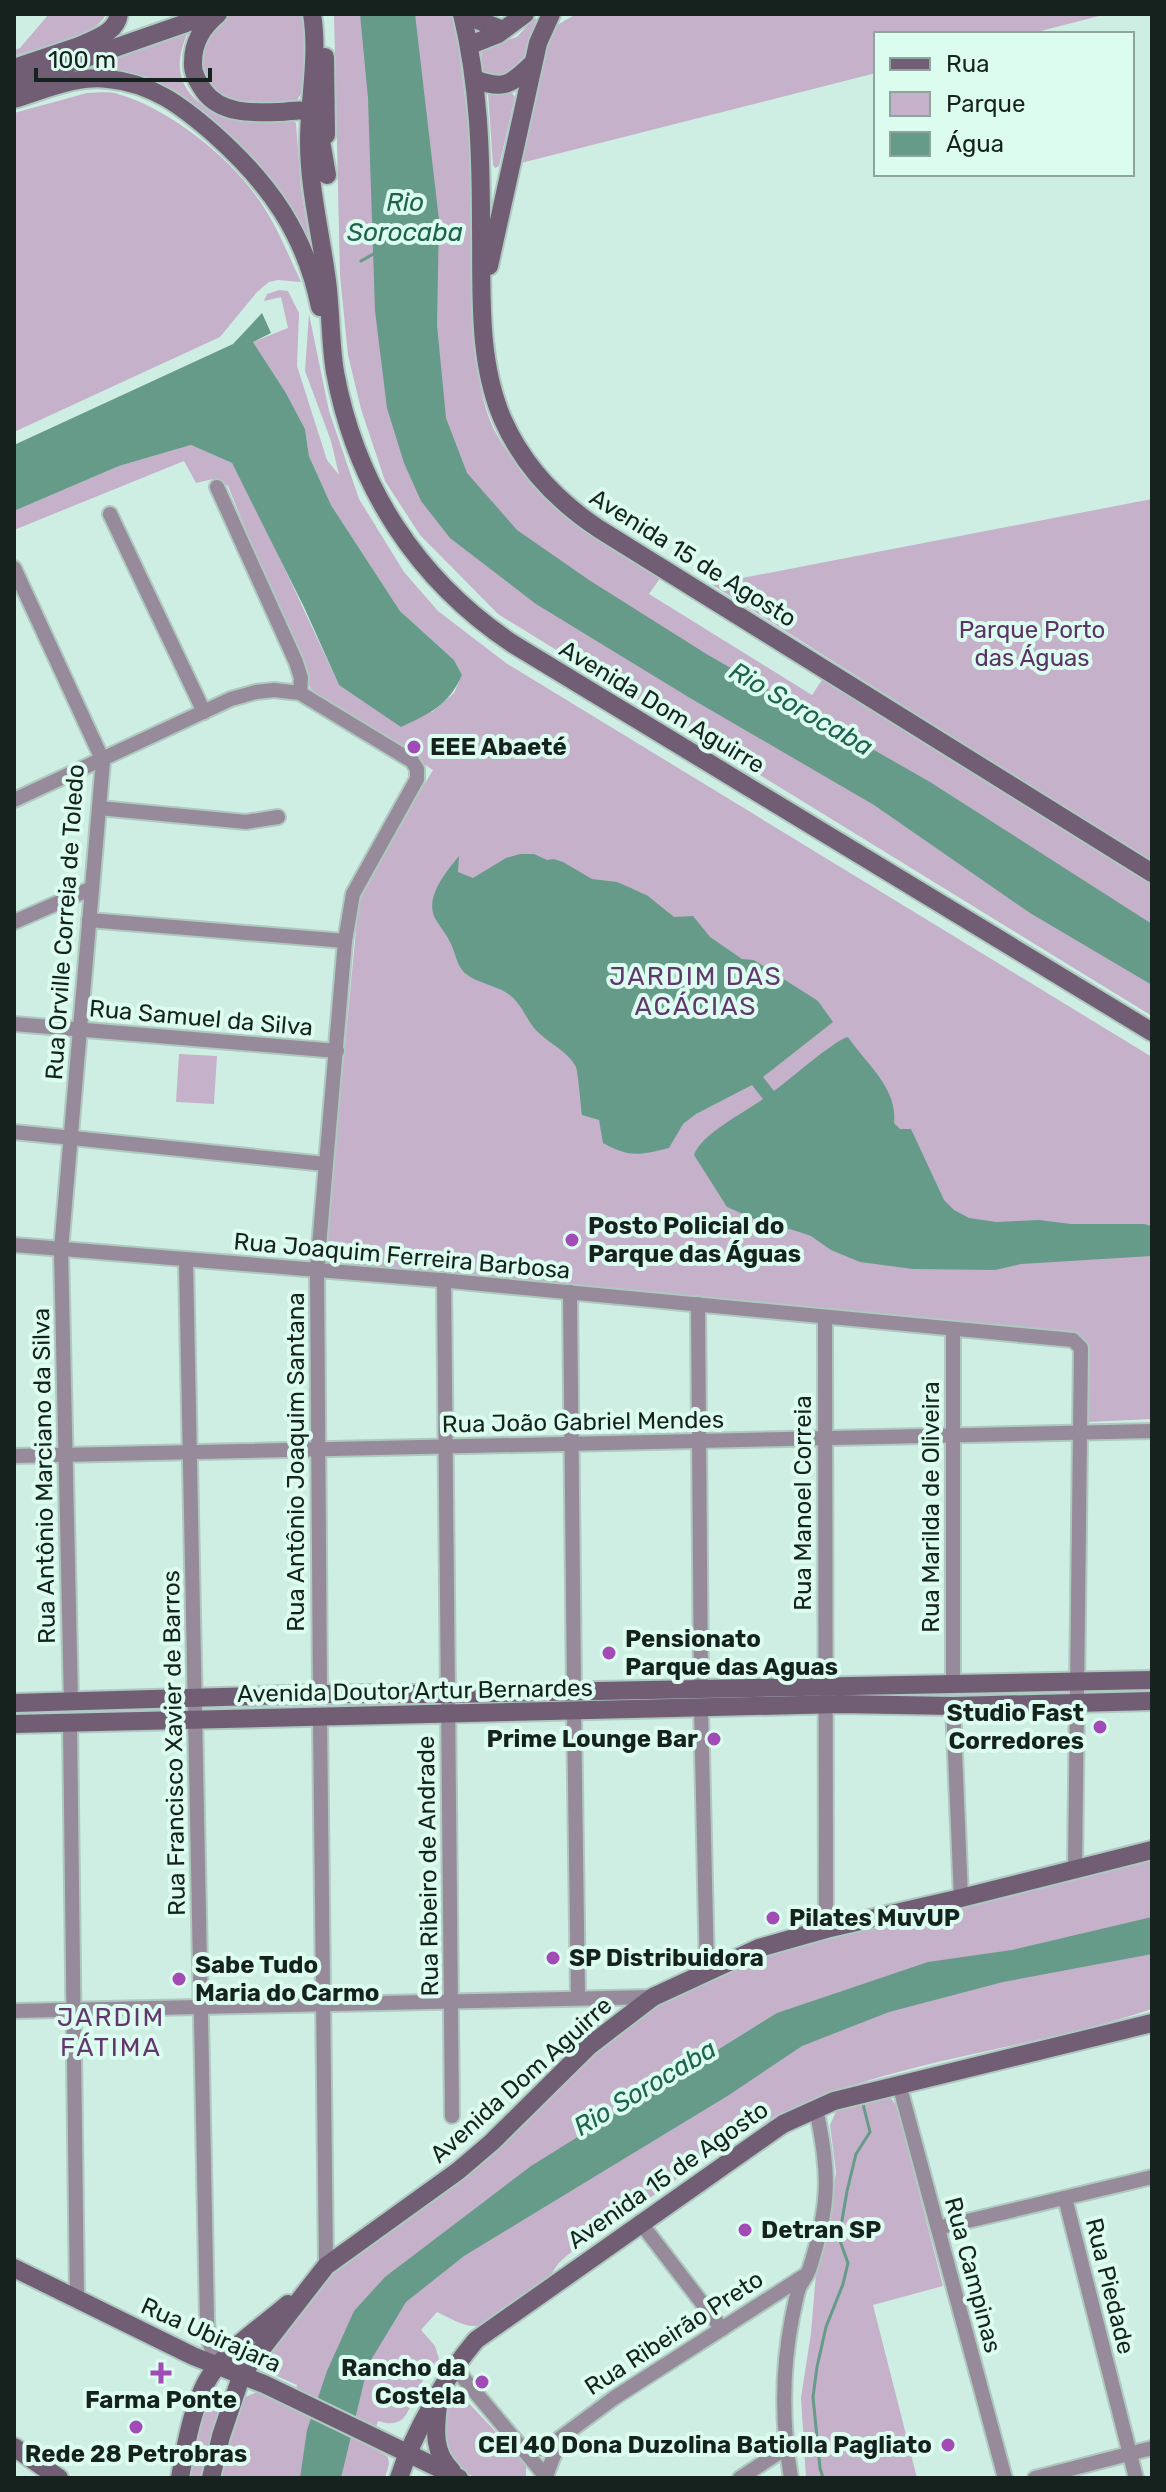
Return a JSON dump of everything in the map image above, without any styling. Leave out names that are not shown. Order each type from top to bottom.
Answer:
[{"type":"main road","points":[[80,46],[110,31],[118,22],[119,14]]},
{"type":"main road","points":[[14,68],[187,14]]},
{"type":"main road","points":[[14,83],[215,14]]},
{"type":"main road","points":[[215,14],[197,38],[192,67],[208,97],[224,108],[282,112],[301,109],[310,112],[319,129],[327,175]]},
{"type":"main road","name":"Avenida Dom Aguirre","points":[[312,14],[315,43],[310,156],[327,280],[335,372],[355,443],[384,511],[431,574],[480,622],[1152,1032]]},
{"type":"main road","name":"Avenida Dom Aguirre","points":[[322,14],[327,280]]},
{"type":"main road","points":[[462,14],[503,30]]},
{"type":"main road","name":"Avenida 15 de Agosto","points":[[462,14],[470,45],[480,130],[483,328],[487,356],[502,419],[543,482],[574,513],[1152,873]]},
{"type":"main road","points":[[470,45],[503,30],[525,14]]},
{"type":"main road","points":[[482,292],[533,63],[551,14]]},
{"type":"main road","points":[[474,79],[494,86],[508,85],[533,63]]},
{"type":"main road","points":[[14,99],[73,81],[106,78],[143,85],[166,95],[186,110],[248,165],[272,194],[295,230],[317,289],[335,372]]},
{"type":"main road","points":[[282,112],[303,103],[312,91]]},
{"type":"main road","name":"Avenida Doutor Artur Bernardes","points":[[14,1724],[448,1715],[574,1702],[826,1696],[953,1684],[1152,1680]]},
{"type":"main road","name":"Avenida Doutor Artur Bernardes","points":[[14,1703],[320,1694],[448,1694],[574,1702]]},
{"type":"main road","name":"Avenida Doutor Artur Bernardes","points":[[826,1696],[953,1706],[1152,1701]]},
{"type":"main road","name":"Avenida Dom Aguirre","points":[[211,2478],[221,2436],[242,2374],[326,2266],[458,2171],[492,2142],[553,2079],[653,1997],[759,1948],[1152,1850]]},
{"type":"main road","name":"Avenida 15 de Agosto","points":[[399,2478],[399,2447],[440,2395],[476,2340],[771,2130],[834,2101],[1151,2026]]},
{"type":"main road","name":"Rua Ubirajara","points":[[14,2268],[193,2356],[276,2389],[399,2447]]},
{"type":"main road","name":"Avenida Dom Aguirre","points":[[180,2478],[202,2393],[218,2366],[313,2282]]},
{"type":"main road","points":[[440,2395],[435,2426],[438,2449],[443,2462],[460,2478]]},
{"type":"main road","points":[[14,2447],[59,2478]]},
{"type":"main road","points":[[399,2447],[460,2478]]},
{"type":"street","points":[[14,800],[231,699],[274,690],[300,693],[301,678],[296,662],[217,487]]},
{"type":"street","points":[[110,514],[204,712]]},
{"type":"street","name":"Rua Orville Correia de Toledo","points":[[14,568],[103,761],[61,1250]]},
{"type":"street","name":"Rua Antônio Joaquim Santana","points":[[300,693],[412,761],[417,769],[417,779],[353,894],[345,941],[317,1270],[320,1694]]},
{"type":"street","points":[[99,808],[246,822],[278,817]]},
{"type":"street","points":[[14,922],[92,888]]},
{"type":"street","points":[[89,920],[345,941]]},
{"type":"street","name":"Rua Samuel da Silva","points":[[14,1024],[337,1051]]},
{"type":"street","points":[[14,1132],[325,1164]]},
{"type":"street","name":"Rua Joaquim Ferreira Barbosa","points":[[14,1245],[444,1280],[1073,1340],[1081,1348],[1082,1433]]},
{"type":"street","name":"Rua Antônio Marciano da Silva","points":[[61,1250],[71,1701]]},
{"type":"street","name":"Rua Francisco Xavier de Barros","points":[[186,1261],[207,2319],[208,2339],[218,2366]]},
{"type":"street","name":"Rua Ribeiro de Andrade","points":[[444,1280],[452,2116]]},
{"type":"street","points":[[570,1292],[578,1998]]},
{"type":"street","points":[[698,1304],[707,1970]]},
{"type":"street","name":"Rua Manoel Correia","points":[[825,1317],[826,1929]]},
{"type":"street","name":"Rua Marilda de Oliveira","points":[[953,1330],[953,1684]]},
{"type":"street","name":"Rua João Gabriel Mendes","points":[[14,1456],[1152,1431]]},
{"type":"street","points":[[1075,1869],[1082,1433]]},
{"type":"street","points":[[953,1706],[961,1898]]},
{"type":"street","points":[[320,1718],[326,2266]]},
{"type":"street","points":[[70,1722],[77,2299]]},
{"type":"street","points":[[14,2011],[653,1997]]},
{"type":"street","points":[[607,1998],[617,2007],[621,2022]]},
{"type":"street","name":"Rua Campinas","points":[[899,2084],[1005,2478]]},
{"type":"street","points":[[791,2478],[786,2448],[784,2382],[791,2319],[800,2287],[808,2274],[827,2204],[827,2167],[816,2109]]},
{"type":"street","points":[[938,2228],[1152,2177]]},
{"type":"street","name":"Rua Piedade","points":[[1065,2198],[1136,2478]]},
{"type":"street","points":[[640,2222],[722,2329]]},
{"type":"street","name":"Rua Ribeirão Preto","points":[[519,2445],[540,2450],[568,2434],[614,2398],[808,2274]]},
{"type":"street","points":[[455,2368],[546,2477]]},
{"type":"street","name":"Rua Ribeirão Preto","points":[[546,2477],[554,2455],[568,2434]]},
{"type":"street","points":[[740,2478],[786,2448]]},
{"type":"street","points":[[1035,2478],[1152,2448]]},
{"type":"green space","points":[[49,14],[106,14],[91,29],[79,35],[14,56],[14,50],[20,48]]},
{"type":"green space","points":[[228,14],[305,14],[305,89],[296,101],[282,108],[259,108],[220,99],[199,73],[204,39],[213,25]]},
{"type":"green space","points":[[334,14],[453,14],[472,172],[477,361],[487,413],[511,455],[528,475],[571,513],[661,577],[649,594],[812,695],[824,677],[1152,880],[1152,1016],[498,614],[420,535],[385,481],[361,409],[348,355],[340,276]]},
{"type":"green space","points":[[576,14],[1107,14],[1037,32],[874,32],[874,74],[521,163],[546,42],[554,27]]},
{"type":"green space","points":[[534,18],[537,19],[518,68],[503,80],[483,75],[481,48],[517,37]]},
{"type":"green space","points":[[189,29],[181,52],[180,72],[190,93],[207,109],[240,121],[291,120],[296,123],[301,188],[315,275],[295,225],[149,82],[14,88]]},
{"type":"green space","points":[[87,93],[114,93],[157,110],[215,151],[259,200],[301,282],[269,282],[220,337],[14,432],[14,113]]},
{"type":"green space","points":[[488,93],[512,93],[515,97],[499,166],[495,168],[493,165]]},
{"type":"green space","points":[[288,291],[299,313],[297,366],[327,460],[339,475],[331,441],[305,371],[309,314],[329,411],[359,499],[404,572],[438,611],[506,663],[1152,1057],[1152,1419],[1088,1422],[1087,1351],[1079,1335],[324,1264],[359,899],[433,770],[313,694],[228,486],[213,479],[196,483],[184,461],[14,530],[14,511],[119,466],[191,445],[232,463],[339,685],[432,712],[454,693],[462,675],[454,660],[400,611],[331,505],[309,456],[305,429],[253,342],[288,328],[281,297],[264,301],[267,294]]},
{"type":"green space","name":"Parque Porto das Águas","points":[[1152,499],[1152,863],[711,584]]},
{"type":"green space","points":[[179,1054],[217,1056],[214,1104],[176,1102]]},
{"type":"green space","points":[[1152,1859],[1152,2009],[1042,2039],[876,2078],[823,2096],[771,2119],[721,2148],[576,2249],[537,2289],[491,2320],[471,2326],[437,2312],[421,2330],[435,2346],[439,2359],[420,2385],[402,2420],[396,2423],[378,2421],[370,2446],[388,2457],[385,2478],[219,2478],[245,2397],[257,2392],[292,2407],[297,2385],[268,2372],[264,2365],[269,2353],[315,2293],[338,2269],[491,2156],[589,2058],[658,2006],[761,1956],[880,1924]]},
{"type":"green space","points":[[890,2096],[897,2107],[943,2286],[873,2305],[917,2478],[806,2478],[801,2398],[816,2274],[828,2232],[836,2172],[830,2125],[837,2109]]},
{"type":"green space","points":[[207,2392],[225,2399],[203,2478],[185,2478]]},
{"type":"green space","points":[[451,2396],[463,2397],[526,2464],[526,2478],[493,2480],[475,2477],[457,2464],[446,2442],[445,2417]]},
{"type":"water","name":"Rio Sorocaba","points":[[360,14],[415,14],[439,220],[437,325],[446,418],[467,473],[517,530],[589,580],[708,655],[930,782],[1152,924],[1152,985],[1030,913],[874,805],[536,604],[450,538],[421,501],[404,463],[387,408],[375,311],[368,98]]},
{"type":"water","points":[[262,313],[271,333],[253,342],[305,429],[309,456],[331,505],[400,611],[454,660],[462,675],[444,701],[429,713],[401,727],[339,685],[232,463],[191,445],[119,466],[14,511],[14,445],[233,344]]},
{"type":"water","points":[[520,854],[554,859],[592,879],[617,882],[648,896],[674,917],[693,916],[710,937],[742,959],[754,960],[818,1001],[833,1022],[763,1077],[774,1091],[823,1052],[848,1037],[886,1088],[894,1110],[894,1123],[900,1129],[911,1129],[944,1200],[954,1210],[969,1218],[996,1222],[1039,1220],[1071,1224],[1144,1224],[1152,1226],[1152,1256],[1021,1264],[995,1270],[913,1269],[860,1262],[831,1250],[811,1236],[790,1229],[780,1230],[727,1207],[694,1155],[705,1139],[763,1099],[752,1085],[696,1114],[683,1124],[669,1148],[635,1154],[603,1143],[599,1120],[582,1115],[577,1070],[573,1062],[536,1030],[511,996],[462,970],[452,945],[434,916],[435,892],[459,856],[458,872],[473,878],[506,858]]},
{"type":"water","name":"Rio Sorocaba","points":[[1152,1917],[1152,1954],[1003,1982],[889,2012],[802,2046],[729,2095],[464,2256],[406,2302],[368,2365],[341,2478],[300,2478],[307,2430],[327,2371],[354,2311],[385,2277],[531,2166],[777,2013],[928,1962],[1012,1950]]},
{"type":"waterway","points":[[361,261],[375,253]]},
{"type":"waterway","points":[[823,2478],[813,2397],[826,2327],[848,2263],[839,2238],[856,2154],[870,2132],[863,2104]]},
{"type":"place","name":"EEE Abaeté","points":[[414,747]]},
{"type":"place","name":"Posto Policial do Parque das Águas","points":[[572,1240]]},
{"type":"place","name":"Pensionato Parque das Aguas","points":[[609,1653]]},
{"type":"place","name":"Studio Fast Corredores","points":[[1100,1727]]},
{"type":"place","name":"Prime Lounge Bar","points":[[714,1739]]},
{"type":"place","name":"Pilates MuvUP","points":[[773,1918]]},
{"type":"place","name":"SP Distribuidora","points":[[553,1958]]},
{"type":"place","name":"Sabe Tudo Maria do Carmo","points":[[179,1979]]},
{"type":"place","name":"Detran SP","points":[[745,2230]]},
{"type":"place","name":"Farma Ponte","points":[[161,2373]]},
{"type":"place","name":"Rancho da Costela","points":[[482,2382]]},
{"type":"place","name":"Rede 28 Petrobras","points":[[136,2427]]},
{"type":"place","name":"CEI 40 Dona Duzolina Batiolla Pagliato","points":[[948,2445]]},
{"type":"district","name":"JARDIM DAS ACÁCIAS","points":[[696,991]]},
{"type":"district","name":"JARDIM FÁTIMA","points":[[111,2032]]}]
